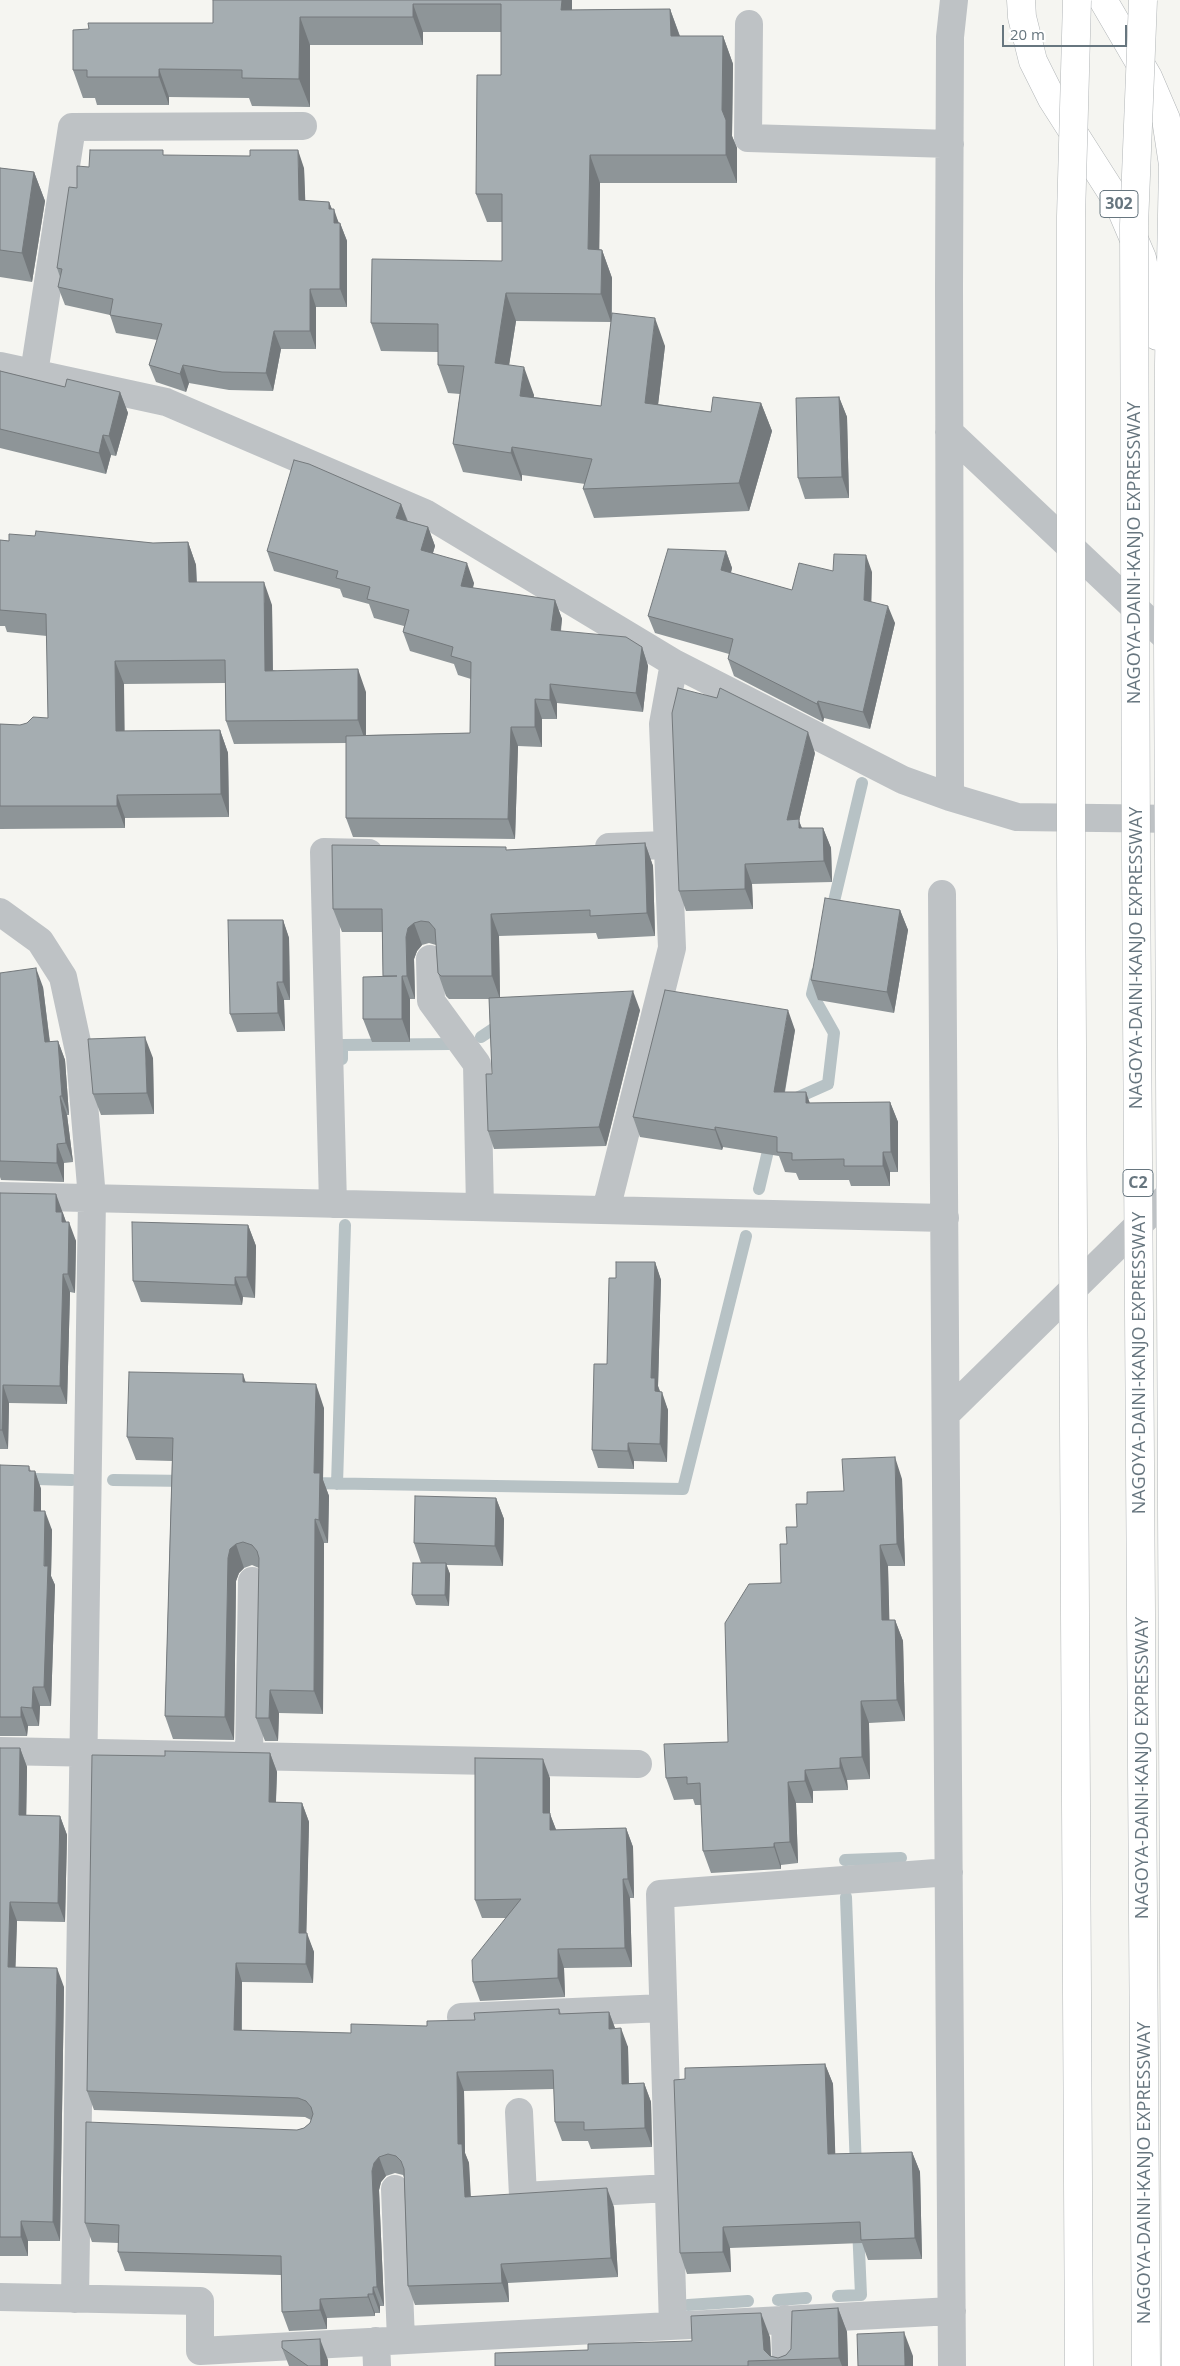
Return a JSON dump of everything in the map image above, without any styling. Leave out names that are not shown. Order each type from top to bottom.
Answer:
[{"type":"highway","name":"302","points":[[1021,0],[1022,18],[1032,61],[1052,99],[1119,204],[1142,258],[1155,316],[1169,427]]},
{"type":"highway","points":[[1078,0],[1071,217],[1071,637],[1079,2366]]},
{"type":"highway","name":"302","points":[[1102,0],[1173,120],[1174,360],[1169,427],[1168,639],[1174,819],[1170,1194],[1176,2366]]},
{"type":"highway","name":"NAGOYA-DAINI-KANJO EXPRESSWAY","points":[[1143,0],[1134,254],[1146,2366]]},
{"type":"street","points":[[950,797],[950,37],[954,0]]},
{"type":"street","points":[[749,24],[748,138],[950,144]]},
{"type":"street","points":[[34,374],[72,127],[303,126]]},
{"type":"street","points":[[0,366],[166,402],[425,513],[674,663],[889,775],[950,797],[1016,817],[1174,819]]},
{"type":"street","points":[[949,432],[1168,639]]},
{"type":"street","points":[[606,1210],[672,948],[662,724],[674,663]]},
{"type":"street","points":[[581,849],[668,845]]},
{"type":"street","points":[[333,1204],[324,852],[391,853]]},
{"type":"street","points":[[942,894],[948,1413],[952,2366]]},
{"type":"street","points":[[0,912],[40,941],[63,976],[80,1056],[92,1198],[84,1753],[88,2126],[75,2299]]},
{"type":"street","points":[[430,959],[431,1001],[477,1064],[480,1207]]},
{"type":"street","points":[[948,1413],[1170,1194]]},
{"type":"street","points":[[0,1196],[945,1218]]},
{"type":"street","points":[[249,1756],[252,1581]]},
{"type":"street","points":[[0,1751],[638,1764]]},
{"type":"street","points":[[673,2326],[660,1894],[949,1872]]},
{"type":"street","points":[[461,2017],[663,2008]]},
{"type":"street","points":[[518,2112],[523,2196],[669,2188]]},
{"type":"street","points":[[385,2349],[395,2189]]},
{"type":"street","points":[[0,2297],[200,2301],[200,2351],[385,2349],[673,2326],[952,2311]]},
{"type":"street","points":[[785,2320],[786,2366]]},
{"type":"building","points":[[213,0],[562,0],[561,10],[670,9],[671,36],[723,36],[722,110],[726,120],[726,155],[590,155],[588,249],[602,250],[601,294],[506,293],[495,363],[524,367],[520,396],[601,406],[612,313],[655,318],[645,403],[711,412],[713,397],[761,403],[739,483],[583,489],[592,459],[512,447],[511,453],[453,444],[464,366],[438,365],[438,324],[371,323],[372,259],[502,261],[502,194],[476,194],[477,75],[501,75],[501,4],[413,4],[413,17],[300,17],[299,79],[242,78],[242,70],[159,69],[159,77],[87,77],[87,70],[73,70],[73,30],[89,29],[88,23],[213,23]]},
{"type":"building","points":[[90,150],[163,150],[163,155],[250,156],[250,150],[298,150],[299,200],[329,202],[329,209],[334,209],[334,223],[340,223],[340,289],[310,289],[310,331],[274,331],[266,373],[222,372],[183,365],[180,374],[149,365],[162,324],[110,315],[113,299],[58,287],[62,269],[57,268],[69,187],[77,188],[77,166],[89,167]]},
{"type":"building","points":[[0,168],[34,172],[22,253],[0,250]]},
{"type":"building","points":[[0,371],[65,387],[67,379],[120,392],[109,436],[103,435],[99,453],[0,429]]},
{"type":"building","points":[[839,397],[842,477],[798,478],[796,398]]},
{"type":"building","points":[[294,460],[309,464],[401,504],[396,518],[428,527],[421,550],[467,563],[461,586],[555,600],[551,630],[626,637],[642,647],[636,693],[550,684],[550,700],[535,699],[535,727],[511,727],[508,819],[346,818],[346,736],[470,733],[471,662],[451,656],[453,647],[403,632],[409,610],[367,599],[370,587],[336,578],[338,571],[267,551]]},
{"type":"building","points":[[36,531],[153,543],[188,542],[189,582],[264,582],[265,671],[358,669],[358,720],[226,721],[225,660],[115,661],[116,731],[220,730],[221,794],[117,795],[117,806],[0,806],[0,724],[20,725],[27,723],[33,717],[48,718],[46,614],[0,610],[0,540],[9,541],[9,534],[35,536]]},
{"type":"building","points":[[668,549],[726,551],[721,570],[792,590],[799,563],[833,571],[834,554],[866,555],[864,600],[888,606],[863,712],[818,701],[817,704],[728,659],[733,639],[648,616]]},
{"type":"building","points":[[678,688],[717,698],[720,688],[808,732],[787,820],[799,819],[799,828],[823,828],[824,861],[745,864],[745,889],[679,891],[672,713]]},
{"type":"building","points":[[645,843],[647,913],[590,916],[590,910],[491,914],[492,976],[441,976],[438,973],[435,929],[429,922],[421,921],[414,923],[408,928],[406,937],[407,976],[402,976],[402,1019],[363,1019],[363,977],[397,976],[383,976],[382,909],[333,909],[332,845],[506,847],[506,850]]},
{"type":"building","points":[[825,898],[900,910],[887,992],[811,980]]},
{"type":"building","points":[[228,920],[283,920],[283,982],[277,982],[278,1013],[230,1014]]},
{"type":"building","points":[[36,968],[45,1042],[58,1041],[62,1096],[60,1096],[66,1143],[57,1144],[57,1163],[0,1161],[0,973]]},
{"type":"building","points":[[665,990],[788,1010],[774,1092],[806,1092],[806,1103],[890,1102],[891,1152],[883,1152],[883,1166],[844,1166],[844,1159],[792,1160],[792,1153],[777,1152],[777,1137],[715,1127],[715,1130],[633,1117]]},
{"type":"building","points":[[633,991],[599,1127],[488,1131],[486,1074],[492,1074],[489,998]]},
{"type":"building","points":[[145,1037],[147,1093],[93,1094],[88,1039]]},
{"type":"building","points":[[0,1193],[56,1194],[56,1212],[62,1212],[62,1222],[69,1222],[68,1274],[63,1274],[60,1386],[3,1385],[2,1430],[0,1430]]},
{"type":"building","points":[[132,1222],[248,1225],[247,1277],[235,1277],[235,1285],[133,1281]]},
{"type":"building","points":[[616,1262],[655,1262],[651,1378],[655,1378],[655,1391],[662,1392],[660,1444],[628,1443],[628,1451],[592,1450],[594,1364],[607,1364],[609,1278],[616,1278]]},
{"type":"building","points":[[129,1372],[243,1374],[243,1382],[316,1384],[314,1473],[320,1473],[319,1520],[315,1519],[314,1691],[270,1690],[269,1718],[256,1718],[259,1558],[257,1551],[252,1545],[243,1542],[236,1544],[230,1549],[228,1558],[225,1717],[165,1716],[173,1438],[127,1437]]},
{"type":"building","points":[[895,1457],[897,1544],[880,1545],[882,1620],[895,1620],[897,1700],[861,1701],[862,1757],[840,1758],[840,1768],[805,1770],[805,1781],[788,1782],[790,1842],[774,1843],[774,1847],[703,1851],[700,1783],[687,1784],[687,1777],[666,1778],[664,1744],[728,1742],[725,1623],[749,1584],[781,1583],[780,1544],[787,1544],[786,1527],[797,1527],[796,1504],[807,1504],[807,1492],[844,1491],[842,1459]]},
{"type":"building","points":[[0,1465],[29,1466],[29,1471],[35,1471],[34,1511],[45,1511],[44,1566],[48,1566],[44,1687],[33,1687],[32,1708],[21,1707],[21,1717],[0,1717]]},
{"type":"building","points":[[415,1496],[496,1498],[495,1546],[414,1543]]},
{"type":"building","points":[[413,1563],[446,1563],[445,1595],[412,1595]]},
{"type":"building","points":[[0,1748],[20,1748],[19,1815],[60,1816],[58,1903],[10,1902],[8,1967],[57,1968],[53,2222],[21,2221],[21,2237],[0,2237]]},
{"type":"building","points":[[165,1751],[270,1753],[269,1802],[302,1803],[299,1933],[307,1933],[306,1964],[236,1963],[234,2030],[351,2033],[351,2024],[427,2026],[427,2021],[475,2020],[474,2013],[559,2009],[559,2014],[609,2012],[609,2029],[621,2028],[622,2084],[644,2083],[645,2128],[584,2130],[584,2122],[555,2122],[553,2070],[457,2072],[458,2144],[462,2144],[465,2197],[607,2188],[611,2258],[501,2264],[502,2283],[408,2286],[404,2169],[401,2161],[396,2156],[388,2154],[379,2157],[374,2163],[372,2171],[377,2287],[373,2287],[373,2294],[368,2294],[368,2297],[320,2299],[320,2310],[282,2312],[281,2256],[118,2252],[119,2225],[85,2223],[86,2122],[297,2130],[304,2128],[310,2123],[313,2114],[311,2107],[306,2101],[298,2098],[87,2091],[92,1755],[165,1756]]},
{"type":"building","points":[[475,1758],[543,1759],[543,1813],[550,1813],[550,1830],[626,1828],[628,1879],[623,1879],[625,1948],[558,1949],[558,1978],[473,1982],[472,1960],[521,1899],[475,1900]]},
{"type":"building","points":[[825,2064],[828,2154],[912,2152],[915,2238],[861,2240],[860,2222],[723,2227],[723,2252],[680,2253],[674,2080],[685,2079],[685,2068]]},
{"type":"building","points":[[838,2308],[839,2358],[748,2361],[748,2366],[495,2366],[495,2353],[588,2350],[588,2344],[692,2341],[691,2316],[761,2313],[764,2350],[770,2356],[778,2358],[786,2355],[791,2349],[792,2311]]},
{"type":"building","points":[[904,2332],[905,2366],[858,2366],[857,2334]]},
{"type":"building","points":[[320,2339],[321,2366],[308,2366],[282,2348],[282,2341]]},
{"type":"waterway","points":[[831,914],[862,783]]},
{"type":"waterway","points":[[792,1100],[828,1084],[834,1033],[812,994],[817,972]]},
{"type":"waterway","points":[[481,1037],[505,1021]]},
{"type":"waterway","points":[[342,1059],[342,1045],[450,1044]]},
{"type":"waterway","points":[[759,1189],[771,1138]]},
{"type":"waterway","points":[[337,1484],[345,1225]]},
{"type":"waterway","points":[[308,1483],[683,1489],[746,1236]]},
{"type":"waterway","points":[[0,1478],[72,1480]]},
{"type":"waterway","points":[[113,1480],[188,1481]]},
{"type":"waterway","points":[[845,1860],[901,1858]]},
{"type":"waterway","points":[[846,1897],[856,2169]]},
{"type":"waterway","points":[[838,2296],[861,2295],[858,2227]]},
{"type":"waterway","points":[[778,2300],[806,2298]]},
{"type":"waterway","points":[[688,2305],[748,2301]]}]
